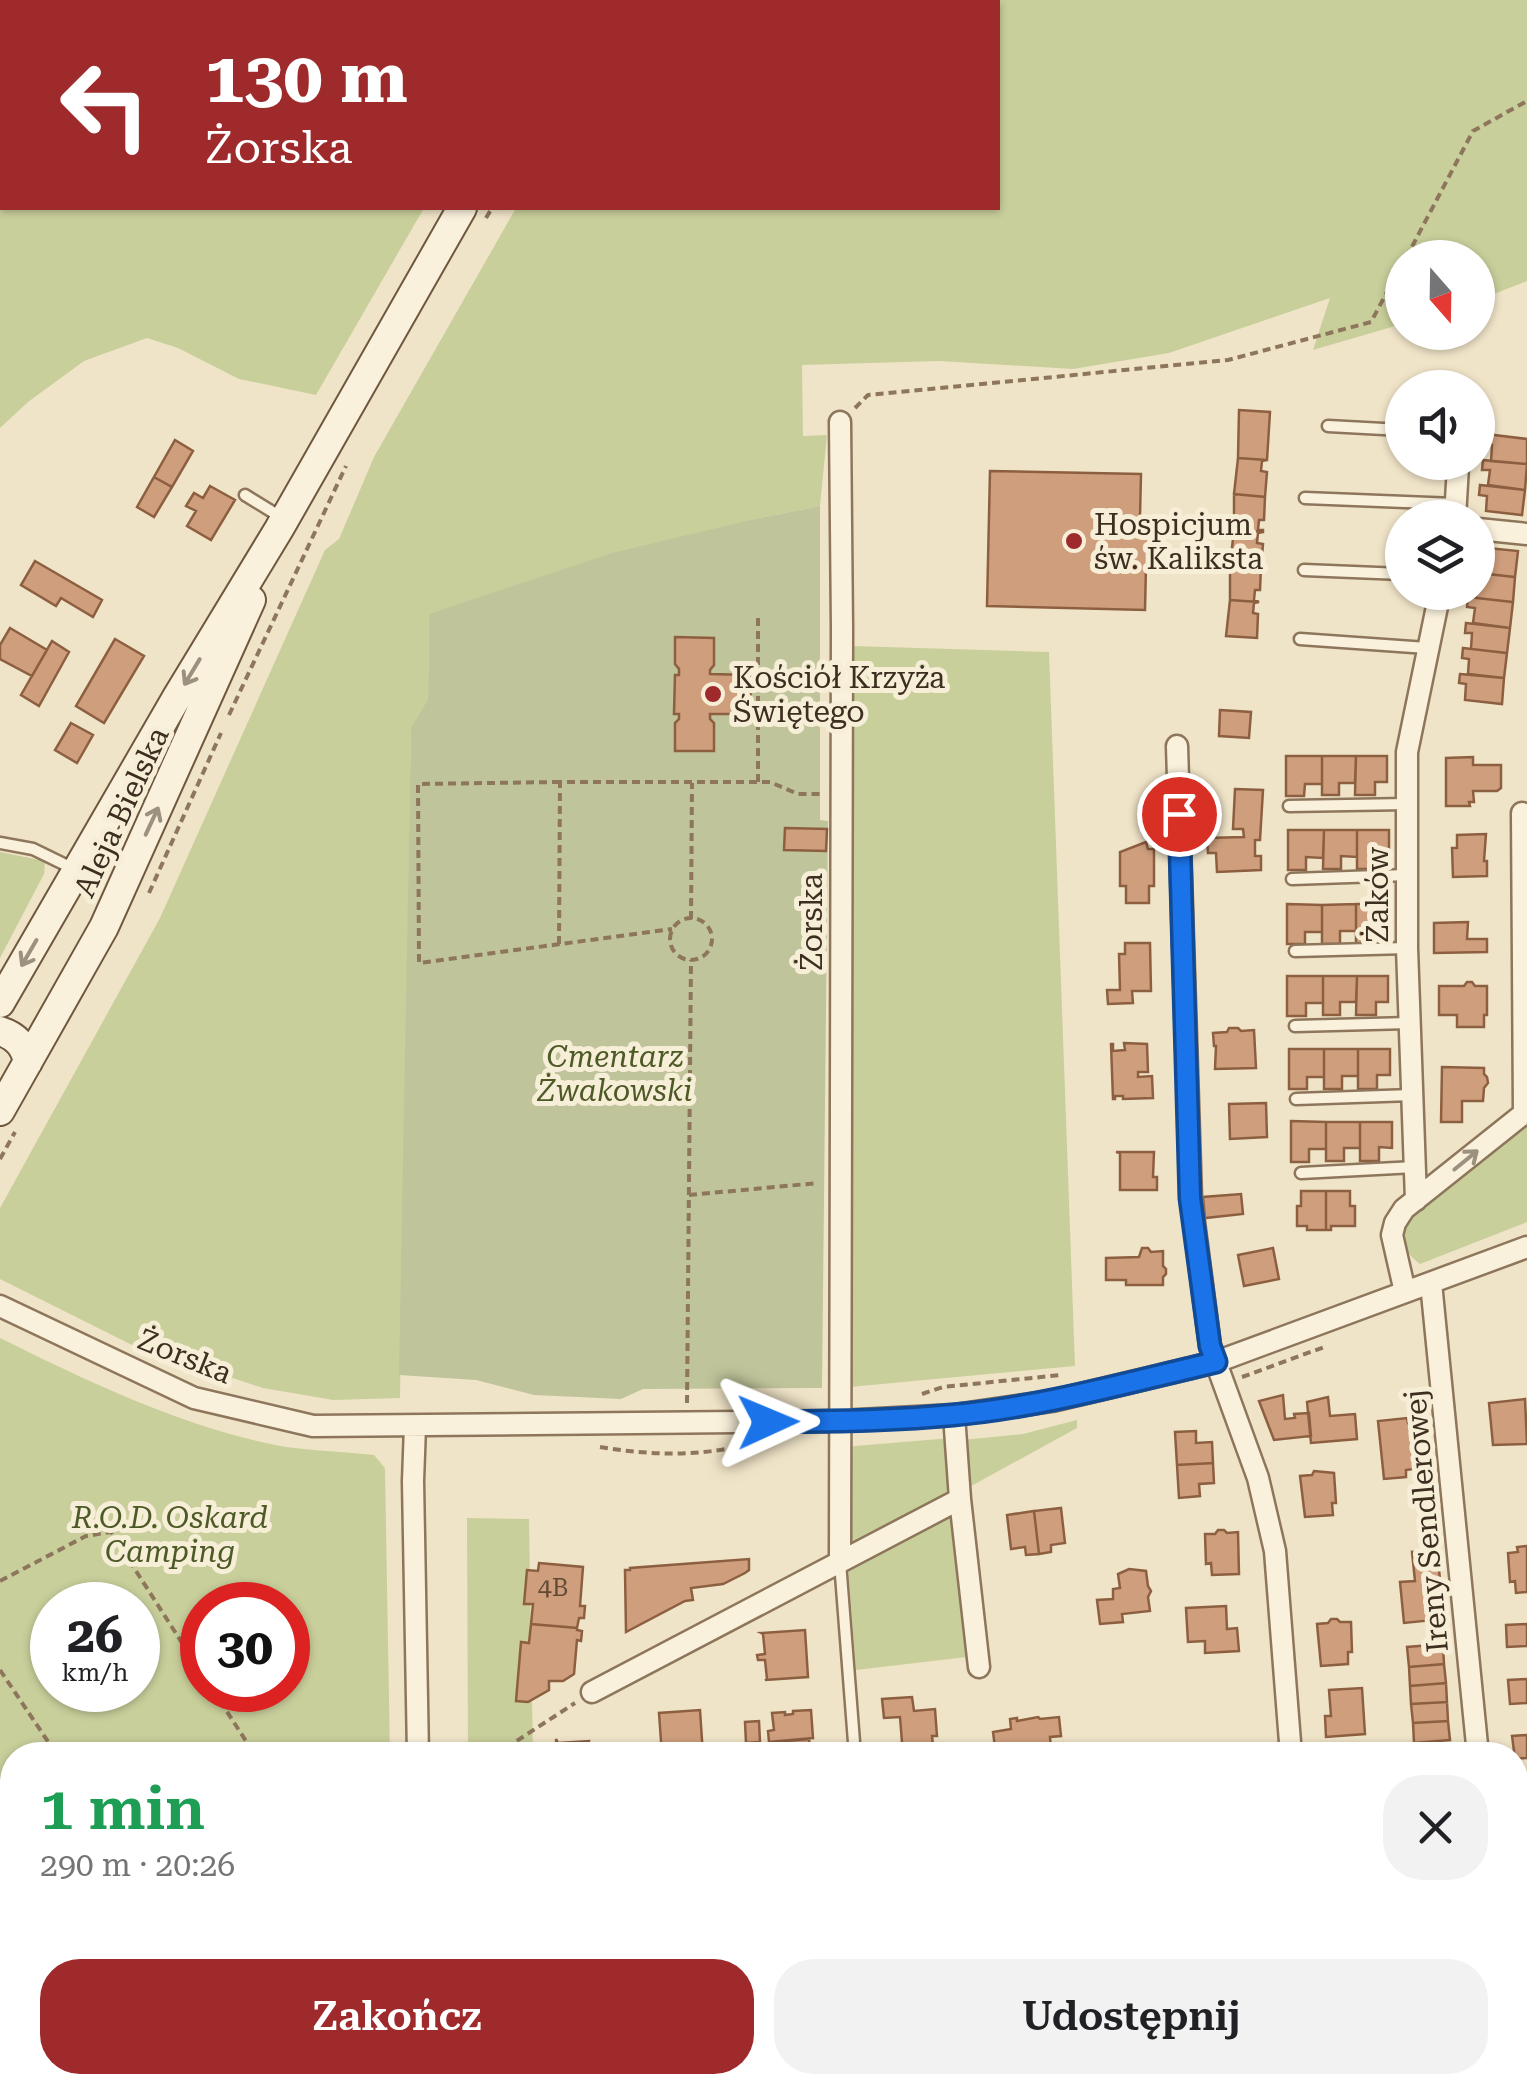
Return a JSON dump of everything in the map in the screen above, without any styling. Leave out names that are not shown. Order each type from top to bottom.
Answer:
[{"type":"street","name":"Aleja Bielska","points":[[0,1003],[177,697],[472,216]]},
{"type":"street","name":"Żorska","points":[[840,422],[840,1562]]},
{"type":"street","name":"Aleja Bielska","points":[[0,1111],[104,927],[239,630],[282,524]]},
{"type":"street","points":[[1495,531],[1527,534]]},
{"type":"street","name":"Żaków","points":[[1416,1200],[1406,948],[1407,752],[1436,610]]},
{"type":"street","points":[[1177,746],[1190,1198],[1210,1346],[1258,1478],[1274,1550],[1290,1742]]},
{"type":"street","points":[[1405,1292],[1392,1235],[1395,1222],[1404,1210],[1525,1112],[1522,813]]},
{"type":"street","points":[[0,1031],[22,1044],[28,1062]]},
{"type":"street","name":"Żorska","points":[[0,1306],[194,1398],[314,1426],[838,1422],[954,1415],[1052,1401],[1216,1362],[1527,1247]]},
{"type":"street","name":"Ireny Sendlerowej","points":[[1431,1282],[1477,1742]]},
{"type":"street","points":[[954,1415],[979,1667]]},
{"type":"street","points":[[415,1426],[418,1742]]},
{"type":"street","points":[[592,1692],[960,1499]]},
{"type":"lane","points":[[1328,426],[1385,429]]},
{"type":"lane","points":[[245,495],[282,524]]},
{"type":"lane","points":[[1305,498],[1385,505]]},
{"type":"lane","points":[[1304,570],[1385,573]]},
{"type":"lane","points":[[1300,639],[1427,648]]},
{"type":"lane","points":[[1289,806],[1407,804]]},
{"type":"lane","points":[[0,843],[33,849],[77,870]]},
{"type":"lane","points":[[1292,879],[1407,875]]},
{"type":"lane","points":[[1295,951],[1406,948]]},
{"type":"lane","points":[[1295,1026],[1410,1022]]},
{"type":"lane","points":[[1296,1098],[1412,1095]]},
{"type":"lane","points":[[1301,1173],[1415,1167]]},
{"type":"lane","points":[[840,1562],[854,1742]]},
{"type":"path","points":[[1415,240],[1473,132],[1527,101]]},
{"type":"path","points":[[840,422],[868,395],[1228,360],[1372,322],[1385,297]]},
{"type":"path","points":[[227,719],[347,463]]},
{"type":"path","points":[[758,617],[758,782]]},
{"type":"path","points":[[560,782],[560,944]]},
{"type":"path","points":[[692,782],[692,919]]},
{"type":"path","points":[[672,929],[672,949],[682,958],[691,960],[707,952],[711,939],[707,926],[692,919],[682,920],[672,929],[419,963],[418,784],[770,782],[798,794],[820,794]]},
{"type":"path","points":[[686,1408],[691,960]]},
{"type":"path","points":[[688,1195],[824,1182]]},
{"type":"path","points":[[0,1580],[86,1536],[111,1532],[180,1640]]},
{"type":"path","points":[[0,1670],[48,1742]]},
{"type":"path","points":[[514,1742],[592,1692]]},
{"type":"path","points":[[226,1712],[246,1742]]},
{"type":"green space","points":[[1000,0],[1527,0],[1527,281],[1495,293],[1495,240],[1385,240],[1385,329],[1313,350],[1330,298],[1169,353],[1073,369],[939,361],[802,365],[803,436],[827,435],[820,506],[759,518],[429,614],[428,699],[411,729],[400,1398],[333,1400],[263,1388],[132,1345],[0,1279],[0,1208],[160,918],[325,550],[339,539],[374,457],[515,210],[1000,210]]},
{"type":"green space","points":[[0,210],[423,210],[316,395],[239,379],[178,348],[147,338],[84,361],[0,428]]},
{"type":"green space","name":"Cmentarz Żwakowski","points":[[820,506],[820,820],[828,821],[822,1388],[643,1389],[621,1399],[534,1395],[476,1380],[399,1375],[411,728],[428,699],[429,614],[612,553]]},
{"type":"green space","points":[[852,646],[1049,652],[1075,1366],[850,1387]]},
{"type":"green space","points":[[0,852],[45,861],[44,874],[0,958]]},
{"type":"green space","points":[[1527,1122],[1527,1222],[1420,1264],[1407,1251],[1403,1237],[1416,1208]]},
{"type":"green space","name":"R.O.D. Oskard Camping","points":[[0,1338],[97,1384],[197,1424],[279,1446],[374,1455],[385,1468],[390,1742],[0,1742]]},
{"type":"green space","points":[[1077,1420],[1077,1428],[964,1490],[962,1440],[1023,1434]]},
{"type":"green space","points":[[951,1438],[954,1495],[846,1551],[843,1447]]},
{"type":"green space","points":[[954,1511],[967,1657],[856,1670],[848,1566]]},
{"type":"green space","points":[[467,1518],[529,1519],[533,1742],[468,1742]]},
{"type":"building","points":[[1239,410],[1270,412],[1267,460],[1238,458]]},
{"type":"building","points":[[1495,435],[1527,439],[1527,464],[1495,461]]},
{"type":"building","points":[[175,440],[193,451],[172,487],[154,477]]},
{"type":"building","points":[[1238,458],[1267,460],[1262,461],[1261,471],[1267,472],[1265,497],[1234,494]]},
{"type":"building","points":[[1495,461],[1527,464],[1525,490],[1488,485],[1489,480],[1495,480]]},
{"type":"building","name":"Hospicjum św. Kaliksta","points":[[990,471],[1141,474],[1140,516],[1161,517],[1159,565],[1146,565],[1145,610],[987,606]]},
{"type":"building","points":[[154,477],[172,487],[154,517],[137,507]]},
{"type":"building","points":[[1480,485],[1525,490],[1522,515],[1495,512],[1495,500],[1479,495]]},
{"type":"building","points":[[210,486],[235,500],[211,540],[187,526],[196,511],[186,506],[194,493],[203,498]]},
{"type":"building","points":[[1234,494],[1265,497],[1264,520],[1259,520],[1258,530],[1263,532],[1234,530]]},
{"type":"building","points":[[1234,530],[1263,532],[1258,533],[1257,543],[1263,544],[1261,567],[1230,565]]},
{"type":"building","points":[[1495,549],[1518,551],[1515,577],[1495,575]]},
{"type":"building","points":[[35,561],[102,600],[93,617],[61,598],[56,606],[21,585]]},
{"type":"building","points":[[1230,565],[1261,567],[1260,590],[1255,590],[1254,600],[1259,602],[1230,600]]},
{"type":"building","points":[[1495,575],[1515,577],[1513,602],[1495,600]]},
{"type":"building","points":[[1230,600],[1259,602],[1254,603],[1253,613],[1258,614],[1257,638],[1226,636]]},
{"type":"building","points":[[1495,600],[1513,602],[1510,628],[1473,623],[1475,610],[1495,610]]},
{"type":"building","points":[[1466,623],[1510,628],[1507,653],[1471,649],[1472,633],[1465,633]]},
{"type":"building","points":[[10,628],[47,650],[32,676],[0,659],[0,645]]},
{"type":"building","name":"Kościół Krzyża Świętego","points":[[675,637],[714,638],[710,674],[750,675],[751,714],[710,714],[714,723],[714,751],[675,751],[675,723],[679,714],[674,714],[675,675],[679,675],[679,669],[675,664]]},
{"type":"building","points":[[115,639],[144,656],[104,723],[76,706]]},
{"type":"building","points":[[52,641],[69,652],[39,706],[21,695]]},
{"type":"building","points":[[1463,648],[1507,653],[1504,678],[1468,674],[1469,659],[1462,658]]},
{"type":"building","points":[[1460,674],[1504,678],[1502,704],[1465,700],[1466,684],[1459,683]]},
{"type":"building","points":[[1220,710],[1251,712],[1249,738],[1219,736]]},
{"type":"building","points":[[71,723],[93,735],[77,763],[55,750]]},
{"type":"building","points":[[1286,756],[1322,756],[1322,784],[1305,784],[1304,796],[1286,796]]},
{"type":"building","points":[[1322,756],[1356,756],[1355,783],[1339,783],[1339,795],[1322,795]]},
{"type":"building","points":[[1356,756],[1387,756],[1387,782],[1375,782],[1375,795],[1355,795]]},
{"type":"building","points":[[1473,757],[1473,765],[1501,765],[1501,788],[1473,791],[1474,802],[1469,802],[1470,806],[1446,806],[1446,758]]},
{"type":"building","points":[[1235,789],[1263,790],[1260,840],[1255,840],[1255,856],[1261,856],[1261,870],[1217,872],[1216,853],[1208,853],[1207,838],[1244,837],[1243,829],[1233,829]]},
{"type":"building","points":[[785,828],[827,829],[826,851],[784,850]]},
{"type":"building","points":[[1288,830],[1324,830],[1323,858],[1306,857],[1306,870],[1288,870]]},
{"type":"building","points":[[1324,830],[1357,830],[1357,857],[1341,856],[1341,869],[1323,869]]},
{"type":"building","points":[[1357,830],[1389,830],[1389,856],[1376,856],[1376,869],[1357,869]]},
{"type":"building","points":[[1486,834],[1487,876],[1453,877],[1452,848],[1457,848],[1457,835]]},
{"type":"building","points":[[1146,842],[1148,849],[1154,849],[1154,886],[1149,886],[1149,903],[1126,903],[1126,886],[1120,886],[1120,852]]},
{"type":"building","points":[[1287,904],[1322,905],[1322,932],[1305,932],[1305,944],[1287,944]]},
{"type":"building","points":[[1356,904],[1356,931],[1340,931],[1340,944],[1322,944],[1322,905]]},
{"type":"building","points":[[1356,904],[1388,904],[1388,930],[1375,930],[1375,944],[1356,944]]},
{"type":"building","points":[[1468,922],[1467,939],[1487,939],[1487,952],[1434,953],[1434,923]]},
{"type":"building","points":[[1125,943],[1150,943],[1151,991],[1132,991],[1133,1003],[1108,1004],[1107,990],[1120,990],[1119,954],[1125,954]]},
{"type":"building","points":[[1287,976],[1323,976],[1323,1003],[1306,1003],[1306,1016],[1287,1016]]},
{"type":"building","points":[[1323,976],[1357,976],[1356,1002],[1340,1002],[1340,1015],[1323,1015]]},
{"type":"building","points":[[1357,976],[1388,976],[1388,1002],[1376,1002],[1376,1015],[1356,1015]]},
{"type":"building","points":[[1467,982],[1487,986],[1484,1027],[1457,1027],[1457,1015],[1439,1015],[1439,986],[1464,986]]},
{"type":"building","points":[[1229,1028],[1254,1030],[1256,1068],[1215,1069],[1213,1033],[1227,1032]]},
{"type":"building","points":[[1124,1043],[1147,1044],[1148,1072],[1138,1072],[1138,1077],[1152,1076],[1153,1098],[1113,1099],[1111,1044],[1113,1051],[1125,1050]]},
{"type":"building","points":[[1289,1049],[1324,1049],[1324,1077],[1307,1077],[1307,1089],[1289,1089]]},
{"type":"building","points":[[1324,1049],[1358,1049],[1358,1076],[1342,1076],[1342,1089],[1324,1089]]},
{"type":"building","points":[[1358,1049],[1390,1049],[1390,1075],[1377,1075],[1377,1089],[1358,1089]]},
{"type":"building","points":[[1442,1067],[1484,1068],[1488,1083],[1483,1101],[1462,1101],[1462,1122],[1441,1122]]},
{"type":"building","points":[[1266,1103],[1267,1137],[1230,1139],[1229,1104]]},
{"type":"building","points":[[1291,1121],[1326,1122],[1326,1149],[1309,1149],[1309,1162],[1291,1162]]},
{"type":"building","points":[[1326,1122],[1360,1122],[1360,1148],[1344,1148],[1344,1161],[1326,1161]]},
{"type":"building","points":[[1360,1122],[1392,1122],[1392,1148],[1379,1147],[1379,1161],[1360,1161]]},
{"type":"building","points":[[1116,1152],[1154,1152],[1157,1190],[1120,1190],[1120,1153]]},
{"type":"building","points":[[1301,1191],[1326,1191],[1326,1230],[1297,1226]]},
{"type":"building","points":[[1326,1191],[1350,1191],[1355,1226],[1331,1226],[1331,1230],[1326,1230]]},
{"type":"building","points":[[1241,1194],[1243,1214],[1205,1218],[1203,1197]]},
{"type":"building","points":[[1142,1248],[1163,1251],[1163,1285],[1126,1285],[1126,1280],[1106,1280],[1106,1258],[1139,1257]]},
{"type":"building","points":[[1273,1248],[1279,1279],[1244,1286],[1238,1255]]},
{"type":"building","points":[[1283,1395],[1285,1419],[1309,1413],[1311,1436],[1274,1440],[1259,1401]]},
{"type":"building","points":[[1328,1397],[1330,1416],[1355,1414],[1357,1439],[1311,1443],[1307,1402]]},
{"type":"building","points":[[1525,1399],[1527,1444],[1493,1445],[1489,1403]]},
{"type":"building","points":[[1407,1418],[1408,1423],[1413,1423],[1413,1469],[1406,1470],[1406,1477],[1384,1479],[1378,1421]]},
{"type":"building","points":[[1196,1431],[1196,1443],[1212,1442],[1213,1463],[1177,1465],[1175,1432]]},
{"type":"building","points":[[1213,1463],[1214,1483],[1199,1484],[1200,1496],[1179,1498],[1177,1465]]},
{"type":"building","points":[[1314,1471],[1334,1473],[1333,1515],[1305,1517],[1300,1476],[1312,1475]]},
{"type":"building","points":[[1061,1508],[1065,1543],[1051,1545],[1051,1552],[1039,1554],[1034,1511]]},
{"type":"building","points":[[1034,1511],[1039,1554],[1026,1555],[1025,1547],[1011,1549],[1007,1515]]},
{"type":"building","points":[[1218,1530],[1238,1532],[1239,1574],[1212,1575],[1211,1563],[1206,1564],[1205,1534]]},
{"type":"building","points":[[1527,1546],[1527,1592],[1516,1593],[1515,1581],[1510,1582],[1508,1553]]},
{"type":"building","points":[[1437,1550],[1444,1619],[1404,1623],[1400,1582],[1415,1581],[1412,1552]]},
{"type":"building","points":[[749,1559],[749,1570],[745,1573],[723,1584],[691,1588],[693,1600],[626,1632],[625,1570]]},
{"type":"building","points":[[539,1563],[583,1567],[580,1606],[585,1606],[584,1618],[579,1618],[577,1628],[531,1624],[533,1604],[524,1604],[527,1570],[538,1571]]},
{"type":"building","points":[[1129,1569],[1146,1571],[1150,1611],[1122,1614],[1123,1622],[1100,1624],[1097,1600],[1113,1599],[1113,1589],[1120,1588],[1118,1574]]},
{"type":"building","points":[[1226,1606],[1227,1629],[1237,1628],[1239,1651],[1205,1653],[1205,1641],[1188,1642],[1186,1608]]},
{"type":"building","points":[[1331,1619],[1351,1622],[1352,1652],[1348,1652],[1348,1664],[1321,1666],[1317,1624]]},
{"type":"building","points":[[531,1624],[577,1628],[582,1631],[581,1641],[577,1640],[574,1674],[563,1681],[549,1681],[549,1690],[528,1702],[516,1701],[521,1642],[529,1643]]},
{"type":"building","points":[[1527,1624],[1527,1646],[1507,1647],[1506,1625]]},
{"type":"building","points":[[805,1630],[808,1677],[765,1680],[765,1660],[758,1660],[757,1655],[765,1654],[761,1633]]},
{"type":"building","points":[[1443,1644],[1444,1664],[1409,1667],[1407,1647]]},
{"type":"building","points":[[1444,1664],[1446,1683],[1410,1686],[1409,1667]]},
{"type":"building","points":[[1527,1679],[1527,1703],[1510,1704],[1508,1680]]},
{"type":"building","points":[[1446,1683],[1447,1702],[1411,1704],[1410,1686]]},
{"type":"building","points":[[1362,1688],[1365,1734],[1326,1737],[1325,1716],[1331,1716],[1329,1690]]},
{"type":"building","points":[[912,1697],[914,1711],[935,1709],[937,1736],[932,1736],[933,1742],[902,1742],[900,1717],[884,1718],[882,1699]]},
{"type":"building","points":[[1447,1702],[1448,1721],[1413,1723],[1411,1704]]},
{"type":"building","points":[[700,1710],[702,1742],[661,1742],[659,1713]]},
{"type":"building","points":[[811,1710],[813,1738],[769,1742],[768,1731],[774,1730],[772,1713]]},
{"type":"building","points":[[1059,1717],[1061,1736],[1050,1737],[1050,1742],[994,1742],[993,1732],[1011,1729],[1010,1719]]},
{"type":"building","points":[[759,1721],[760,1742],[746,1742],[745,1722]]},
{"type":"building","points":[[1448,1721],[1450,1740],[1414,1742],[1413,1723]]},
{"type":"building","points":[[1527,1735],[1527,1742],[1513,1742],[1512,1736]]},
{"type":"place","name":"Hospicjum św. Kaliksta","points":[[1074,541]]},
{"type":"place","name":"Kościół Krzyża Świętego","points":[[713,694]]},
{"type":"route","points":[[768,1422],[954,1415],[1052,1401],[1216,1362],[1210,1346],[1190,1198],[1179,814]]}]
